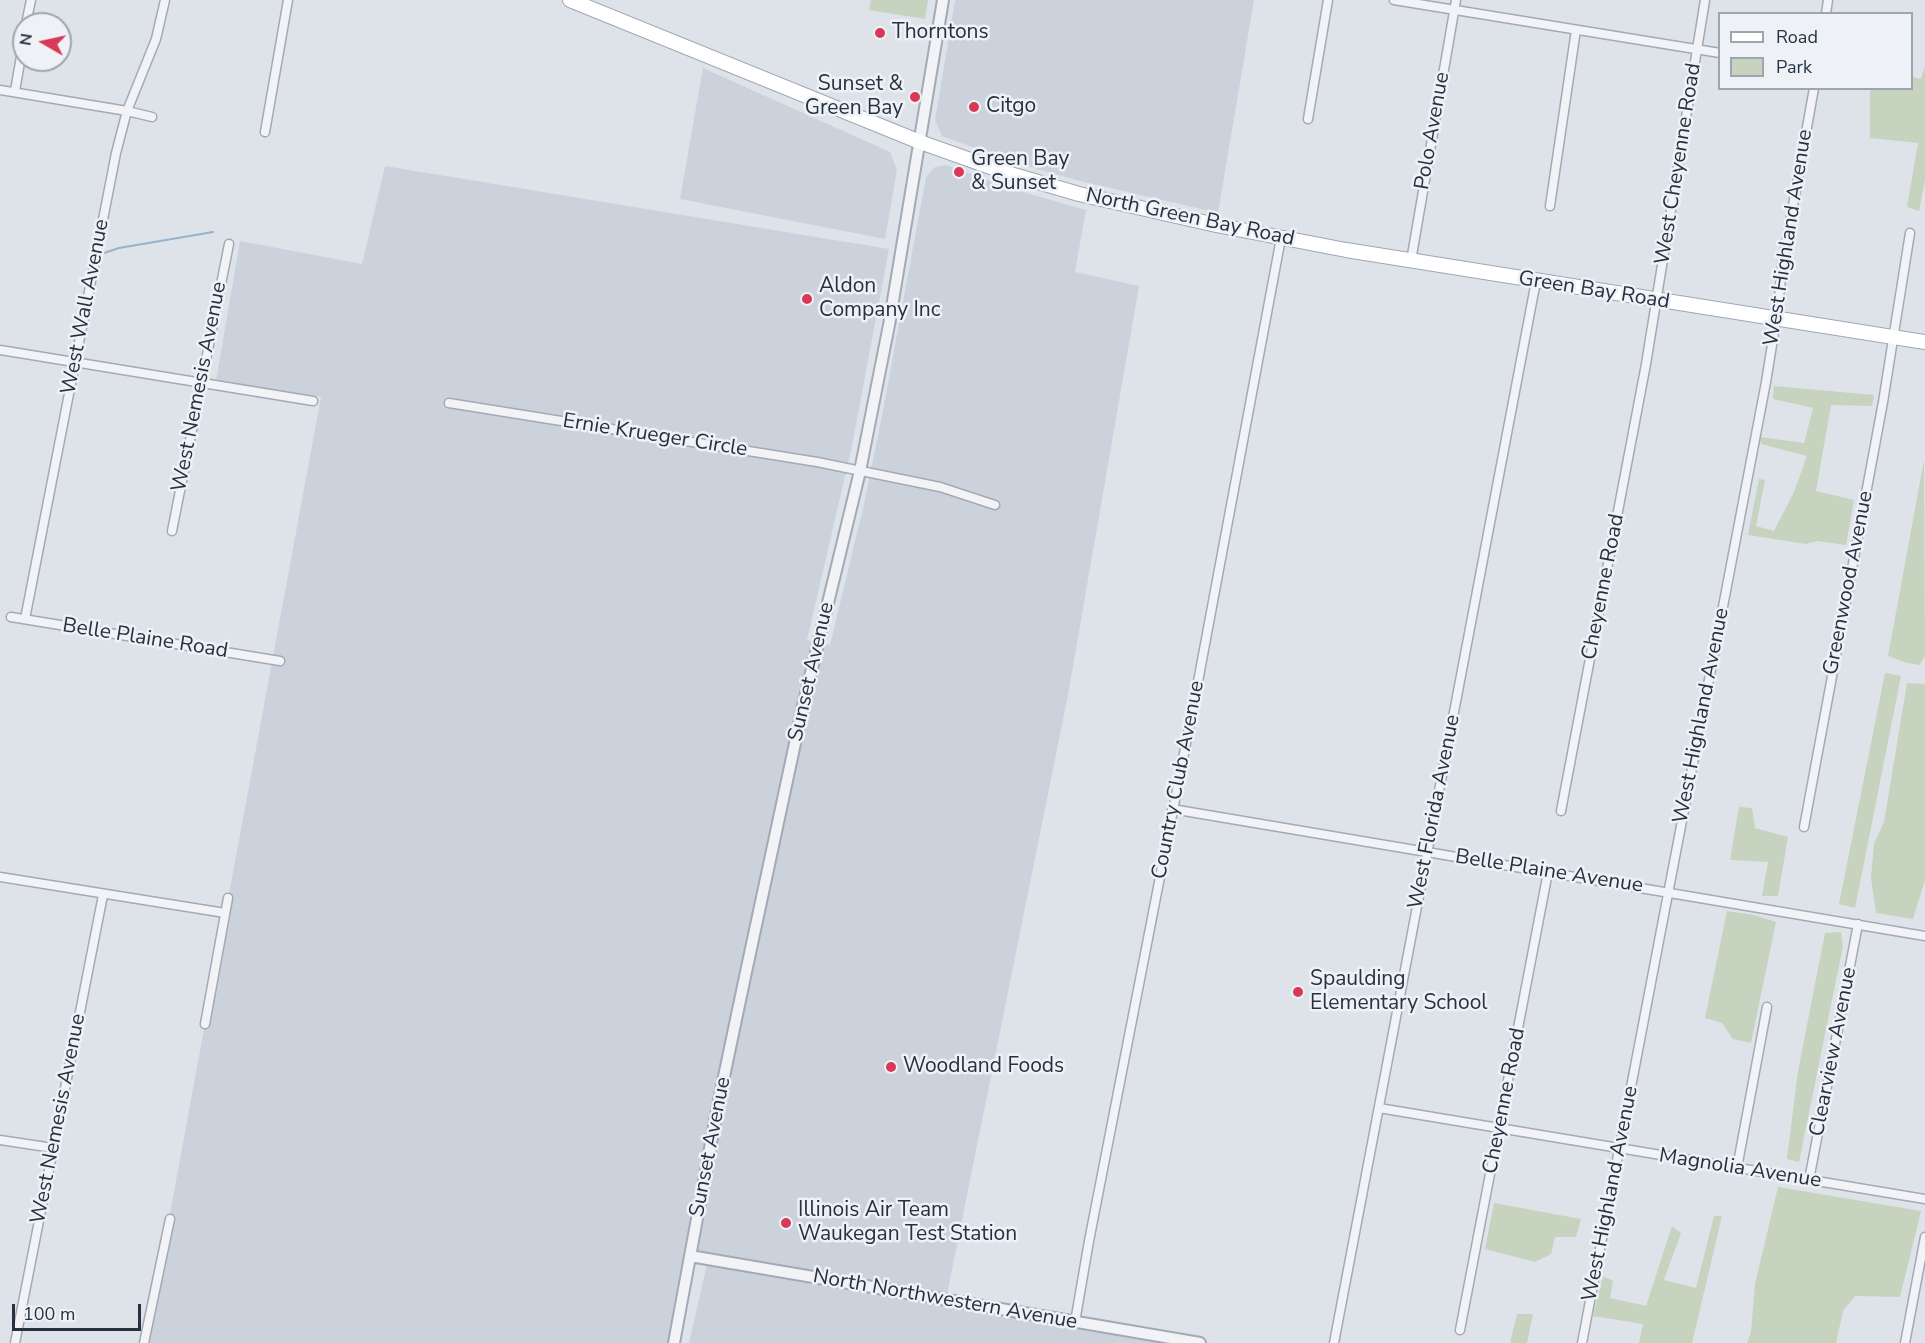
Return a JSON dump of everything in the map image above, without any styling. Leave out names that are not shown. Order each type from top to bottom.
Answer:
[{"type":"main road","name":"North Green Bay Road","points":[[570,0],[920,142],[1007,173],[1079,194],[1165,214],[1281,238],[1411,261]]},
{"type":"main road","name":"Green Bay Road","points":[[1411,261],[1776,320]]},
{"type":"main road","points":[[1776,320],[1925,342]]},
{"type":"street","name":"West Wall Avenue","points":[[25,619],[116,153],[127,111],[151,54],[165,0]]},
{"type":"street","points":[[266,132],[288,0]]},
{"type":"street","name":"Sunset Avenue","points":[[674,1343],[722,1086],[803,706],[860,471],[889,325],[943,0]]},
{"type":"street","points":[[1308,119],[1328,0]]},
{"type":"street","points":[[1394,0],[1718,53]]},
{"type":"street","name":"Polo Avenue","points":[[1411,261],[1456,0]]},
{"type":"street","name":"West Cheyenne Road","points":[[1646,364],[1705,0]]},
{"type":"street","points":[[1550,206],[1576,30]]},
{"type":"street","points":[[15,91],[18,72]]},
{"type":"street","points":[[0,90],[152,117]]},
{"type":"street","name":"West Highland Avenue","points":[[1582,1343],[1776,320],[1782,267],[1814,90]]},
{"type":"street","name":"Greenwood Avenue","points":[[1804,827],[1894,338],[1910,233]]},
{"type":"street","name":"Country Club Avenue","points":[[1075,1322],[1281,238]]},
{"type":"street","name":"West Nemesis Avenue","points":[[172,531],[229,244]]},
{"type":"street","name":"West Florida Avenue","points":[[1334,1343],[1536,281]]},
{"type":"street","points":[[0,350],[313,401]]},
{"type":"street","name":"Cheyenne Road","points":[[1560,811],[1646,364]]},
{"type":"street","name":"Ernie Krueger Circle","points":[[449,403],[802,460],[940,487],[995,505]]},
{"type":"street","name":"Belle Plaine Road","points":[[12,617],[279,661]]},
{"type":"street","name":"Belle Plaine Avenue","points":[[1172,809],[1925,936]]},
{"type":"street","name":"Cheyenne Road","points":[[1460,1330],[1548,872]]},
{"type":"street","points":[[0,878],[225,913]]},
{"type":"street","name":"West Nemesis Avenue","points":[[15,1343],[103,895]]},
{"type":"street","points":[[205,1024],[228,898]]},
{"type":"street","name":"Clearview Avenue","points":[[1809,1180],[1858,924]]},
{"type":"street","points":[[1737,1168],[1767,1007]]},
{"type":"street","name":"Magnolia Avenue","points":[[1378,1108],[1925,1199]]},
{"type":"street","points":[[0,1140],[53,1148]]},
{"type":"street","points":[[144,1343],[170,1219]]},
{"type":"street","points":[[1905,1343],[1925,1237]]},
{"type":"street","name":"North Northwestern Avenue","points":[[690,1256],[1200,1343]]},
{"type":"shaded area","points":[[955,0],[1254,0],[1218,213],[1076,180],[1013,162],[942,136],[935,120]]},
{"type":"shaded area","points":[[703,68],[890,152],[897,170],[885,239],[680,199]]},
{"type":"shaded area","points":[[946,165],[1016,190],[1086,210],[1075,272],[1139,286],[1068,695],[946,1299],[1211,1343],[689,1343],[708,1260],[691,1256],[674,1343],[146,1343],[321,397],[216,381],[240,241],[362,264],[385,166],[889,249],[852,446],[807,640],[830,645],[864,504],[926,177],[935,167]]},
{"type":"green space","points":[[871,0],[928,0],[925,19],[869,10]]},
{"type":"green space","points":[[1925,66],[1925,180],[1919,211],[1907,207],[1918,143],[1870,138],[1870,90],[1913,90],[1913,77],[1921,79]]},
{"type":"green space","points":[[1774,386],[1874,395],[1872,406],[1831,405],[1816,491],[1854,500],[1846,545],[1817,541],[1806,544],[1748,535],[1759,479],[1765,480],[1756,526],[1774,531],[1794,492],[1807,456],[1761,444],[1760,437],[1804,443],[1813,408],[1773,399]]},
{"type":"green space","points":[[1924,460],[1925,656],[1920,665],[1888,656]]},
{"type":"green space","points":[[1885,673],[1901,676],[1855,908],[1839,904]]},
{"type":"green space","points":[[1907,683],[1925,684],[1925,880],[1913,919],[1876,913],[1871,878],[1874,844],[1884,822]]},
{"type":"green space","points":[[1739,807],[1752,808],[1755,828],[1788,837],[1778,896],[1762,896],[1768,862],[1730,860]]},
{"type":"green space","points":[[1727,911],[1754,915],[1776,922],[1751,1043],[1733,1039],[1722,1023],[1705,1018]]},
{"type":"green space","points":[[1841,932],[1843,946],[1799,1162],[1787,1159],[1798,1071],[1825,933]]},
{"type":"green space","points":[[1778,1187],[1921,1211],[1900,1297],[1855,1296],[1843,1311],[1836,1343],[1747,1343],[1751,1332],[1755,1284]]},
{"type":"green space","points":[[1494,1203],[1581,1219],[1576,1237],[1555,1237],[1551,1254],[1535,1262],[1485,1249]]},
{"type":"green space","points":[[1714,1216],[1722,1216],[1692,1343],[1639,1343],[1643,1324],[1593,1316],[1603,1276],[1613,1281],[1610,1298],[1646,1306],[1672,1226],[1681,1233],[1664,1280],[1696,1288]]},
{"type":"green space","points":[[1517,1314],[1533,1314],[1527,1343],[1510,1343]]},
{"type":"waterway","points":[[104,253],[119,248],[213,232]]},
{"type":"place","name":"Thorntons","points":[[880,33]]},
{"type":"place","name":"Sunset & Green Bay","points":[[915,97]]},
{"type":"place","name":"Citgo","points":[[974,107]]},
{"type":"place","name":"Green Bay & Sunset","points":[[959,172]]},
{"type":"place","name":"Aldon Company Inc","points":[[807,299]]},
{"type":"place","name":"Spaulding Elementary School","points":[[1298,992]]},
{"type":"place","name":"Woodland Foods","points":[[891,1067]]},
{"type":"place","name":"Illinois Air Team Waukegan Test Station","points":[[786,1223]]}]
